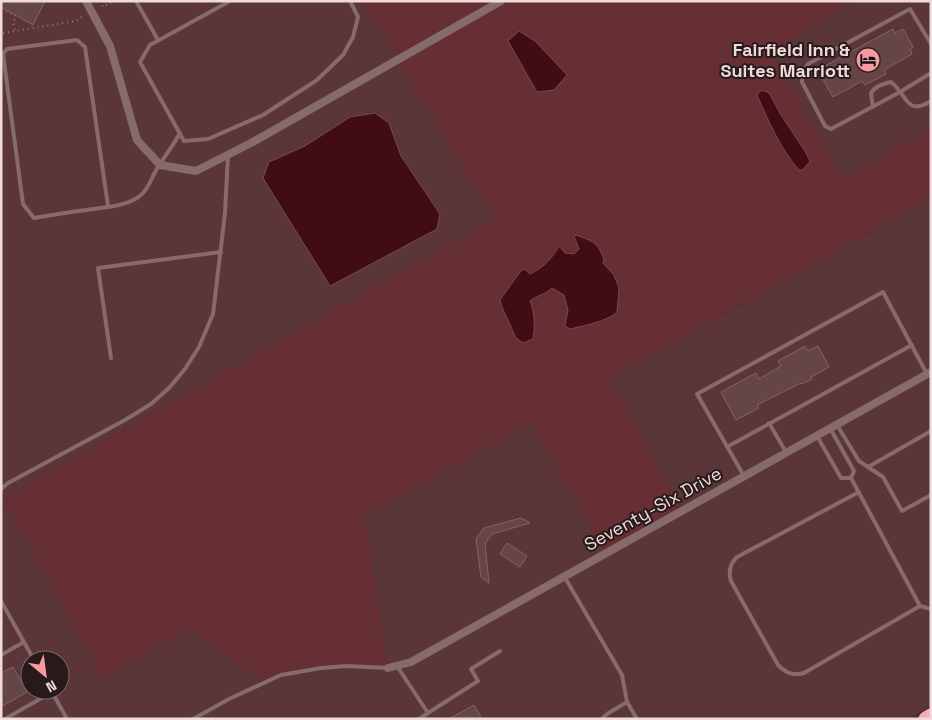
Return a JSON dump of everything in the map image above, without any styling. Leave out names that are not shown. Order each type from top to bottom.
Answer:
[{"type":"highway","points":[[926,719],[931,716]]},
{"type":"street","points":[[86,1],[110,46],[137,140],[160,165],[196,171],[251,143],[501,1]]},
{"type":"street","name":"Seventy-Six Drive","points":[[388,668],[411,662],[929,373]]},
{"type":"lane","points":[[136,1],[158,40]]},
{"type":"lane","points":[[230,1],[150,45],[140,62],[184,141],[208,139],[263,115],[317,80],[343,55],[353,37],[358,17],[350,1]]},
{"type":"lane","points":[[931,44],[910,9],[808,64],[802,75],[802,82],[825,126],[831,129],[900,92],[931,72]]},
{"type":"lane","points":[[108,206],[85,46],[77,40],[7,49],[4,54],[23,204],[34,218],[108,206],[125,203],[135,200],[142,194],[180,133]]},
{"type":"lane","points":[[873,107],[871,93],[874,88],[891,82],[909,105],[917,108],[931,101]]},
{"type":"lane","points":[[1,489],[8,483],[151,404],[169,388],[200,347],[213,314],[225,213],[228,154]]},
{"type":"lane","points":[[111,358],[98,268],[221,252]]},
{"type":"lane","points":[[744,476],[697,394],[883,292],[929,373]]},
{"type":"lane","points":[[727,447],[912,345]]},
{"type":"lane","points":[[769,423],[786,452]]},
{"type":"lane","points":[[833,426],[859,462],[883,477],[902,511],[931,495]]},
{"type":"lane","points":[[833,426],[854,471],[851,478]]},
{"type":"lane","points":[[867,467],[931,431]]},
{"type":"lane","points":[[816,435],[842,478],[851,478]]},
{"type":"lane","points":[[851,478],[920,606]]},
{"type":"lane","points":[[859,492],[737,557],[730,566],[729,576],[731,581],[778,665],[785,672],[795,675],[804,673],[920,606],[931,609]]},
{"type":"lane","points":[[564,576],[622,675],[627,702],[637,719]]},
{"type":"lane","points":[[1,601],[28,650]]},
{"type":"lane","points":[[1,655],[24,642]]},
{"type":"lane","points":[[419,719],[478,681],[471,669],[500,651]]},
{"type":"lane","points":[[193,719],[229,699],[281,675],[321,668],[347,666],[388,668]]},
{"type":"lane","points":[[397,666],[428,713]]},
{"type":"lane","points":[[5,719],[36,700]]},
{"type":"lane","points":[[56,700],[66,719]]},
{"type":"lane","points":[[602,719],[627,702]]},
{"type":"path","points":[[100,1],[103,7],[114,1]]},
{"type":"path","points":[[1,8],[16,16],[13,23],[15,31]]},
{"type":"path","points":[[3,32],[76,21],[83,16]]},
{"type":"shaded area","points":[[1,1],[362,1],[495,219],[3,498],[190,628],[263,682],[281,675],[321,668],[388,668],[365,516],[873,231],[769,51],[856,1],[931,1],[931,705],[908,719],[1,719]]},
{"type":"shaded area","points":[[362,1],[856,1],[770,52],[843,179],[931,128],[931,198],[609,379],[683,510],[606,553],[531,423],[365,516],[388,668],[347,666],[299,671],[263,682],[190,629],[102,677],[3,498],[494,219]],"holes":[[[769,93],[781,115],[799,170],[776,137]],[[576,235],[591,240],[599,248],[604,259],[602,263],[614,275],[619,288],[617,312],[615,315],[583,326],[565,326],[568,310],[564,295],[552,288],[530,301],[534,319],[533,338],[523,342],[516,337],[500,300],[520,272],[524,269],[530,274],[539,269],[547,263],[558,246],[565,253],[574,254],[579,249]]]},
{"type":"shaded area","points":[[519,31],[535,41],[567,75],[554,90],[537,92],[508,41]]},
{"type":"shaded area","points":[[762,90],[769,93],[805,151],[810,161],[803,170],[799,170],[792,162],[775,134],[757,95]]},
{"type":"shaded area","points":[[375,113],[389,123],[401,156],[440,214],[437,229],[330,286],[263,178],[269,162],[305,146],[350,117]]},
{"type":"shaded area","points":[[576,235],[596,245],[604,259],[603,263],[614,275],[619,288],[617,312],[602,321],[570,329],[565,326],[568,310],[564,295],[552,288],[530,301],[534,320],[533,339],[523,343],[516,338],[500,300],[520,272],[524,269],[530,274],[539,269],[550,259],[559,246],[565,253],[574,254],[579,249],[574,236]]},
{"type":"building","points":[[1,1],[45,1],[33,25],[1,7]]},
{"type":"building","name":"Fairfield Inn & Suites Marriott","points":[[893,29],[895,33],[903,29],[913,47],[910,49],[912,54],[884,70],[886,74],[865,85],[862,81],[833,97],[820,74],[825,72],[823,67]]},
{"type":"building","points":[[805,346],[808,351],[818,346],[829,367],[811,377],[812,379],[757,405],[759,408],[736,420],[721,392],[756,373],[759,379],[781,366],[778,361]]},
{"type":"building","points":[[521,518],[530,523],[492,534],[485,544],[489,583],[481,577],[476,539],[484,528]]},
{"type":"building","points":[[507,543],[527,556],[520,567],[500,554]]},
{"type":"building","points":[[13,667],[20,680],[20,696],[1,707],[1,673]]},
{"type":"building","points":[[474,705],[482,719],[449,719]]},
{"type":"place","name":"Fairfield Inn & Suites Marriott","points":[[868,60]]}]
